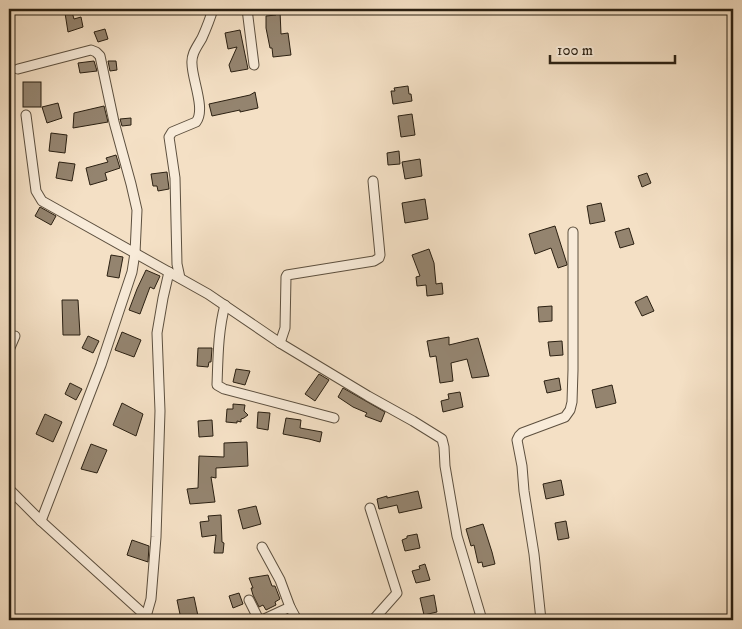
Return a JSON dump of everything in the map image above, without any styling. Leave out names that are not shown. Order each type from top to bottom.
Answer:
[{"type":"street","points":[[180,278],[177,264],[175,178],[170,137],[172,132],[196,122],[198,119],[200,110],[191,62],[213,9]]},
{"type":"street","points":[[247,9],[254,65]]},
{"type":"street","points":[[18,70],[91,50],[98,53],[137,210],[136,253],[132,272],[100,365],[41,521]]},
{"type":"street","points":[[26,115],[36,192],[39,198],[46,204],[208,294],[280,343],[442,439],[457,536],[482,620]]},
{"type":"street","points":[[280,343],[285,328],[287,275],[374,261],[379,258],[373,181]]},
{"type":"street","points":[[541,620],[534,554],[517,440],[522,434],[565,417],[570,410],[573,370],[572,232]]},
{"type":"street","points":[[147,619],[151,599],[156,537],[160,411],[157,333],[169,272]]},
{"type":"street","points":[[225,305],[218,346],[217,385],[224,389],[334,418]]},
{"type":"street","points":[[9,350],[16,336]]},
{"type":"street","points":[[9,489],[147,619]]},
{"type":"street","points":[[370,508],[397,593],[373,620]]},
{"type":"street","points":[[262,547],[280,580],[297,620]]},
{"type":"street","points":[[248,600],[260,620],[290,607]]},
{"type":"building","points":[[280,11],[281,34],[288,33],[291,55],[273,57],[266,28],[266,16],[276,15]]},
{"type":"building","points":[[72,12],[74,19],[81,17],[83,27],[68,32],[65,13]]},
{"type":"building","points":[[105,29],[108,39],[98,42],[94,32]]},
{"type":"building","points":[[240,30],[248,69],[231,72],[229,65],[237,47],[228,49],[225,33]]},
{"type":"building","points":[[94,61],[97,71],[80,73],[78,63]]},
{"type":"building","points":[[108,61],[116,61],[117,70],[110,71]]},
{"type":"building","points":[[23,82],[41,82],[41,107],[23,107]]},
{"type":"building","points":[[408,86],[412,101],[393,104],[391,91],[395,91],[394,88]]},
{"type":"building","points":[[255,92],[258,108],[212,116],[209,104],[250,95]]},
{"type":"building","points":[[58,103],[62,118],[47,123],[42,107]]},
{"type":"building","points":[[104,106],[108,122],[73,128],[74,113]]},
{"type":"building","points":[[412,114],[415,135],[401,137],[398,116]]},
{"type":"building","points":[[131,118],[131,125],[122,126],[120,119]]},
{"type":"building","points":[[51,133],[67,135],[65,153],[49,151]]},
{"type":"building","points":[[399,151],[400,164],[388,165],[387,153]]},
{"type":"building","points":[[116,155],[120,168],[105,173],[107,180],[90,185],[86,168],[108,162],[106,158]]},
{"type":"building","points":[[420,159],[422,176],[405,179],[402,162]]},
{"type":"building","points":[[59,162],[75,164],[72,181],[56,178]]},
{"type":"building","points":[[167,172],[169,189],[158,191],[157,186],[153,186],[151,174]]},
{"type":"building","points":[[647,173],[651,183],[642,187],[638,176]]},
{"type":"building","points":[[425,199],[428,219],[405,223],[402,203]]},
{"type":"building","points":[[601,203],[605,221],[590,224],[587,206]]},
{"type":"building","points":[[40,207],[56,216],[51,225],[35,216]]},
{"type":"building","points":[[555,226],[567,264],[558,268],[551,248],[535,254],[529,234]]},
{"type":"building","points":[[629,228],[634,244],[620,248],[615,232]]},
{"type":"building","points":[[429,249],[434,263],[436,284],[442,283],[443,294],[427,296],[426,285],[417,286],[416,277],[420,276],[412,255]]},
{"type":"building","points":[[111,255],[123,257],[119,278],[107,276]]},
{"type":"building","points":[[146,270],[160,276],[154,289],[150,287],[140,314],[129,310]]},
{"type":"building","points":[[647,296],[654,311],[642,316],[635,302]]},
{"type":"building","points":[[62,300],[78,300],[80,335],[63,335]]},
{"type":"building","points":[[552,306],[552,321],[539,322],[538,307]]},
{"type":"building","points":[[122,332],[141,340],[134,357],[115,350]]},
{"type":"building","points":[[88,336],[99,341],[93,353],[82,348]]},
{"type":"building","points":[[449,337],[449,345],[478,338],[489,376],[472,378],[467,359],[451,363],[453,381],[440,383],[436,356],[430,357],[427,341]]},
{"type":"building","points":[[562,341],[563,355],[550,356],[548,342]]},
{"type":"building","points":[[198,348],[212,348],[211,362],[209,362],[208,367],[197,366]]},
{"type":"building","points":[[236,369],[250,371],[245,385],[233,382]]},
{"type":"building","points":[[319,374],[329,380],[315,401],[305,394]]},
{"type":"building","points":[[559,378],[561,390],[547,393],[544,381]]},
{"type":"building","points":[[70,383],[82,389],[76,400],[65,394]]},
{"type":"building","points":[[612,385],[616,403],[596,408],[592,390]]},
{"type":"building","points":[[343,388],[385,412],[381,422],[365,416],[367,413],[353,407],[338,397]]},
{"type":"building","points":[[460,392],[463,407],[443,412],[441,401],[449,399],[448,394]]},
{"type":"building","points":[[122,403],[143,414],[136,436],[113,425]]},
{"type":"building","points":[[233,404],[245,405],[244,411],[248,415],[241,419],[241,422],[226,422],[227,409],[233,409]]},
{"type":"building","points":[[258,412],[270,413],[268,430],[257,428]]},
{"type":"building","points":[[45,414],[62,422],[53,442],[36,434]]},
{"type":"building","points":[[286,418],[301,420],[300,428],[322,432],[320,442],[283,434]]},
{"type":"building","points":[[212,420],[213,436],[199,437],[198,421]]},
{"type":"building","points":[[247,442],[248,466],[216,468],[216,478],[211,477],[215,502],[190,504],[187,489],[198,488],[199,456],[224,457],[224,443]]},
{"type":"building","points":[[91,444],[107,450],[97,473],[81,469]]},
{"type":"building","points":[[561,480],[564,495],[546,499],[543,484]]},
{"type":"building","points":[[418,491],[422,508],[399,513],[397,505],[379,509],[377,499]]},
{"type":"building","points":[[256,506],[261,524],[243,529],[238,510]]},
{"type":"building","points":[[221,515],[222,542],[224,543],[223,553],[214,553],[216,535],[202,537],[200,522],[209,521],[208,516]]},
{"type":"building","points":[[566,521],[569,538],[558,540],[555,523]]},
{"type":"building","points":[[483,524],[495,564],[483,567],[482,562],[478,563],[474,545],[471,546],[466,529]]},
{"type":"building","points":[[417,534],[420,548],[405,551],[402,540],[407,538],[407,536]]},
{"type":"building","points":[[132,540],[149,546],[148,562],[127,555]]},
{"type":"building","points":[[425,564],[430,580],[416,583],[412,571],[420,569],[419,566]]},
{"type":"building","points":[[268,575],[280,599],[275,602],[276,605],[266,610],[263,605],[259,607],[253,595],[251,588],[253,588],[249,578]]},
{"type":"building","points":[[239,593],[243,604],[233,608],[229,596]]},
{"type":"building","points":[[434,595],[437,612],[424,615],[420,598]]},
{"type":"building","points":[[194,597],[198,616],[181,619],[177,600]]}]
